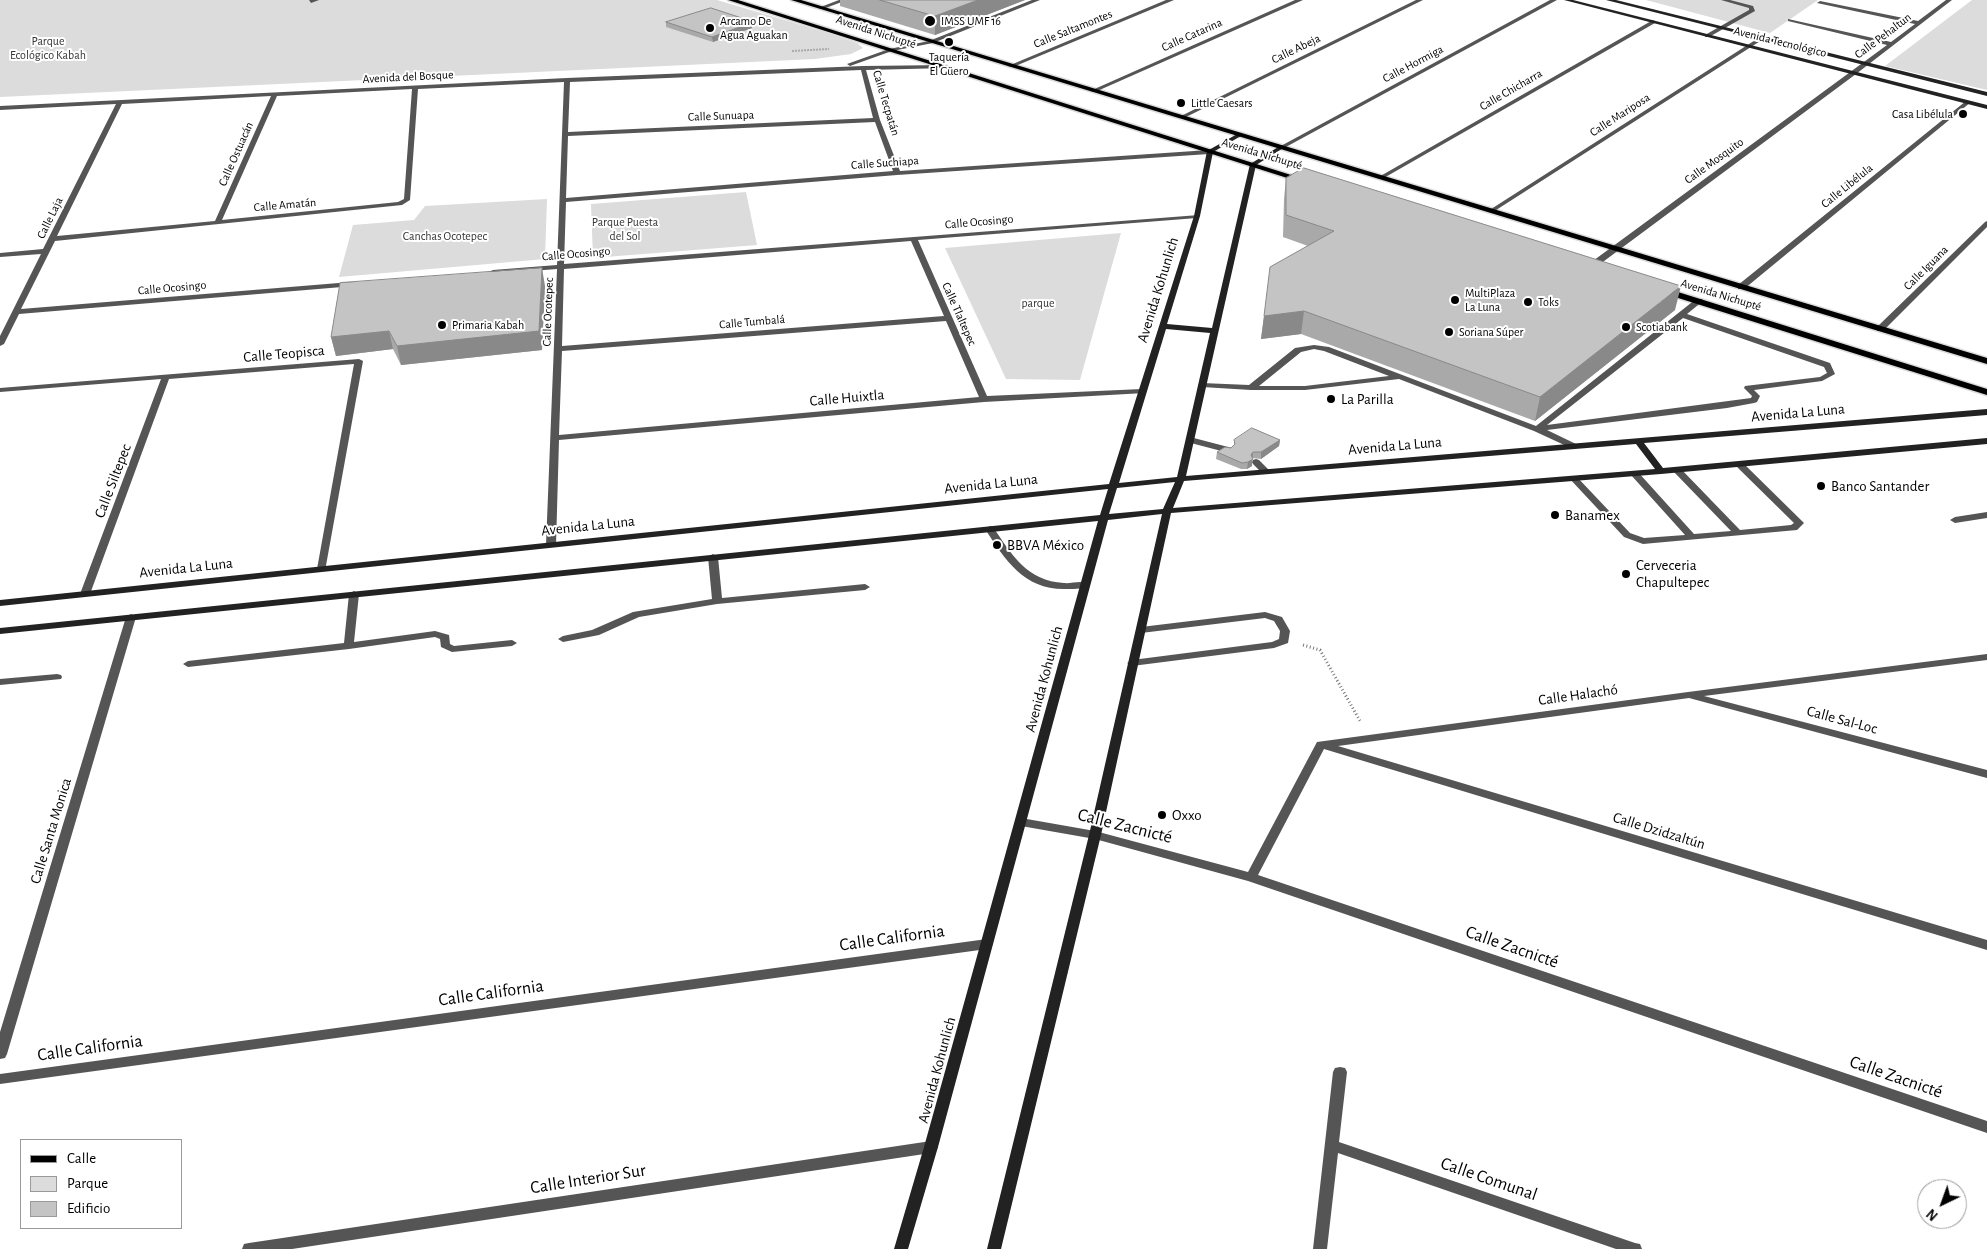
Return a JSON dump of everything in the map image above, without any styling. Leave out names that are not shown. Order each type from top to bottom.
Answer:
[{"type":"main road","name":"Avenida Nichupté","points":[[732,0],[1210,152],[1318,184]]},
{"type":"main road","name":"Avenida Nichupté","points":[[794,0],[1987,361]]},
{"type":"main road","points":[[1579,265],[1598,271]]},
{"type":"main road","name":"Avenida Nichupté","points":[[1653,287],[1987,392]]},
{"type":"street","points":[[821,8],[844,0]]},
{"type":"street","name":"Avenida del Bosque","points":[[817,70],[856,62],[891,50],[931,42],[1037,0]]},
{"type":"street","name":"Calle Saltamontes","points":[[1011,66],[1170,0]]},
{"type":"street","name":"Calle Catarina","points":[[1093,91],[1300,0]]},
{"type":"street","name":"Calle Abeja","points":[[1182,117],[1420,0]]},
{"type":"street","name":"Calle Hormiga","points":[[1282,147],[1554,0]]},
{"type":"street","name":"Avenida Tecnológico","points":[[1567,0],[1987,107]]},
{"type":"street","name":"Avenida Tecnológico","points":[[1609,0],[1987,94]]},
{"type":"street","points":[[1707,36],[1752,11],[1751,7],[1724,0]]},
{"type":"street","points":[[1742,4],[1748,0]]},
{"type":"street","name":"Calle Pehaltun","points":[[1854,73],[1949,0]]},
{"type":"street","points":[[1820,3],[1919,23]]},
{"type":"street","points":[[1790,20],[1891,44]]},
{"type":"street","name":"Calle Chicharra","points":[[1380,178],[1652,22]]},
{"type":"street","name":"Calle Mariposa","points":[[1491,211],[1762,38]]},
{"type":"street","name":"Avenida del Bosque","points":[[0,108],[567,80],[863,68],[946,67]]},
{"type":"street","name":"Calle Tecpatán","points":[[863,68],[877,120],[897,173]]},
{"type":"street","name":"Calle Mosquito","points":[[1588,268],[1854,73]]},
{"type":"street","name":"Calle Ocotepec","points":[[552,545],[567,80]]},
{"type":"street","name":"Calle Amatán","points":[[53,238],[391,206],[407,200],[414,88]]},
{"type":"street","name":"Calle Ostuacán","points":[[217,223],[275,94]]},
{"type":"street","name":"Calle Laja","points":[[0,344],[120,102]]},
{"type":"street","name":"Calle Libélula","points":[[1741,287],[1968,102]]},
{"type":"street","name":"Calle Sunuapa","points":[[565,134],[877,120]]},
{"type":"street","points":[[1210,152],[1239,135]]},
{"type":"street","points":[[994,1249],[1095,834],[1167,510],[1181,479],[1253,164],[1282,147]]},
{"type":"street","name":"Calle Suchiapa","points":[[563,200],[897,173],[1210,152]]},
{"type":"street","name":"Avenida Kohunlich","points":[[902,1249],[1104,517],[1197,216],[1210,152]]},
{"type":"street","name":"Calle Ocosingo","points":[[482,273],[1197,216]]},
{"type":"street","name":"Calle Iguana","points":[[1880,329],[1987,223]]},
{"type":"street","name":"Calle Tlaltepec","points":[[913,238],[984,399]]},
{"type":"street","points":[[0,255],[46,251]]},
{"type":"street","name":"Calle Ocosingo","points":[[16,312],[363,283]]},
{"type":"street","points":[[1537,429],[1699,301]]},
{"type":"street","points":[[1537,429],[1754,400],[1756,396],[1748,388],[1822,379],[1830,374],[1827,366],[1800,355],[1682,315]]},
{"type":"street","name":"Calle Tumbalá","points":[[558,349],[948,318]]},
{"type":"street","points":[[1162,326],[1215,331]]},
{"type":"street","points":[[1251,388],[1298,350],[1305,348],[1326,349],[1537,429],[1573,446]]},
{"type":"street","name":"Calle Teopisca","points":[[0,390],[359,361],[322,569]]},
{"type":"street","points":[[1202,384],[1251,388],[1305,388],[1401,376]]},
{"type":"street","name":"Calle Siltepec","points":[[85,594],[166,377]]},
{"type":"street","name":"Calle Huixtla","points":[[555,438],[984,399],[1142,391]]},
{"type":"street","name":"Avenida La Luna","points":[[0,603],[1181,479],[1987,412]]},
{"type":"street","points":[[1190,440],[1229,450]]},
{"type":"street","points":[[1638,441],[1661,471]]},
{"type":"street","points":[[0,631],[1167,510],[1677,470],[1987,441]]},
{"type":"street","points":[[1256,462],[1266,472]]},
{"type":"street","points":[[1574,478],[1627,536],[1633,539],[1643,541],[1794,528],[1799,523],[1740,464]]},
{"type":"street","points":[[1677,470],[1738,532]]},
{"type":"street","points":[[1634,473],[1692,537]]},
{"type":"street","points":[[1955,520],[1987,515]]},
{"type":"street","points":[[990,529],[1010,559],[1024,574],[1049,586],[1068,588],[1086,585]]},
{"type":"street","points":[[713,557],[717,601]]},
{"type":"street","points":[[563,639],[595,633],[637,614],[717,601],[865,587]]},
{"type":"street","points":[[349,646],[354,594]]},
{"type":"street","points":[[1132,664],[1274,645],[1284,641],[1285,631],[1278,619],[1265,615],[1141,630]]},
{"type":"street","name":"Calle Santa Monica","points":[[0,1054],[131,617]]},
{"type":"street","points":[[188,664],[436,634],[446,637],[446,645],[452,649],[512,643]]},
{"type":"street","name":"Calle Halachó","points":[[1322,745],[1688,695],[1987,657]]},
{"type":"street","points":[[0,682],[57,677]]},
{"type":"street","name":"Calle Sal-Loc","points":[[1688,695],[1987,774]]},
{"type":"street","points":[[1252,878],[1322,745]]},
{"type":"street","name":"Calle Dzidzaltún","points":[[1322,745],[1987,945]]},
{"type":"street","name":"Calle Zacnicté","points":[[1021,822],[1095,834],[1252,878],[1987,1127]]},
{"type":"street","name":"Calle California","points":[[0,1079],[987,944]]},
{"type":"street","points":[[1320,1249],[1340,1072]]},
{"type":"street","name":"Calle Comunal","points":[[1331,1145],[1635,1249]]},
{"type":"street","name":"Calle Interior Sur","points":[[249,1249],[931,1147]]},
{"type":"path","points":[[1284,641],[1320,650],[1370,739]]},
{"type":"green space","name":"Parque Ecológico Kabah","points":[[0,0],[717,0],[835,35],[857,43],[863,48],[851,54],[815,59],[0,97]]},
{"type":"green space","points":[[1646,0],[1818,0],[1770,33]]},
{"type":"green space","points":[[1972,0],[1987,0],[1987,90],[1885,66]]},
{"type":"green space","name":"Parque Puesta del Sol","points":[[746,192],[757,245],[593,258],[591,204]]},
{"type":"green space","name":"Canchas Ocotepec","points":[[547,199],[545,259],[339,277],[353,225],[414,220],[425,206]]},
{"type":"green space","name":"parque","points":[[1121,233],[1080,380],[1006,379],[945,248]]},
{"type":"building","points":[[880,0],[978,0],[935,16]]},
{"type":"building","name":"Arcamo De Agua Aguakan","points":[[711,8],[751,21],[748,22],[751,23],[712,37],[666,22]]},
{"type":"building","name":"MultiPlaza La Luna","points":[[1304,168],[1681,286],[1540,397],[1304,311],[1264,316],[1270,267],[1334,231],[1286,215],[1286,178]]},
{"type":"building","name":"Primaria Kabah","points":[[542,268],[539,331],[397,346],[389,331],[331,337],[340,283]]},
{"type":"building","points":[[1252,428],[1280,440],[1261,452],[1253,452],[1251,455],[1253,459],[1248,462],[1242,463],[1217,452],[1225,447],[1231,448],[1235,444],[1234,440]]},
{"type":"place","name":"IMSS UMF 16","points":[[930,21]]},
{"type":"place","name":"Arcamo De Agua Aguakan","points":[[710,28]]},
{"type":"place","name":"Taquería El Güero","points":[[949,42]]},
{"type":"place","name":"Little Caesars","points":[[1181,103]]},
{"type":"place","name":"Casa Libélula","points":[[1963,114]]},
{"type":"place","name":"MultiPlaza La Luna","points":[[1455,300]]},
{"type":"place","name":"Toks","points":[[1528,302]]},
{"type":"place","name":"Primaria Kabah","points":[[442,325]]},
{"type":"place","name":"Scotiabank","points":[[1626,327]]},
{"type":"place","name":"Soriana Súper","points":[[1449,332]]},
{"type":"place","name":"La Parilla","points":[[1331,399]]},
{"type":"place","name":"Banco Santander","points":[[1821,486]]},
{"type":"place","name":"Banamex","points":[[1555,515]]},
{"type":"place","name":"BBVA México","points":[[997,545]]},
{"type":"place","name":"Cerveceria Chapultepec","points":[[1626,574]]},
{"type":"place","name":"Oxxo","points":[[1162,815]]}]
